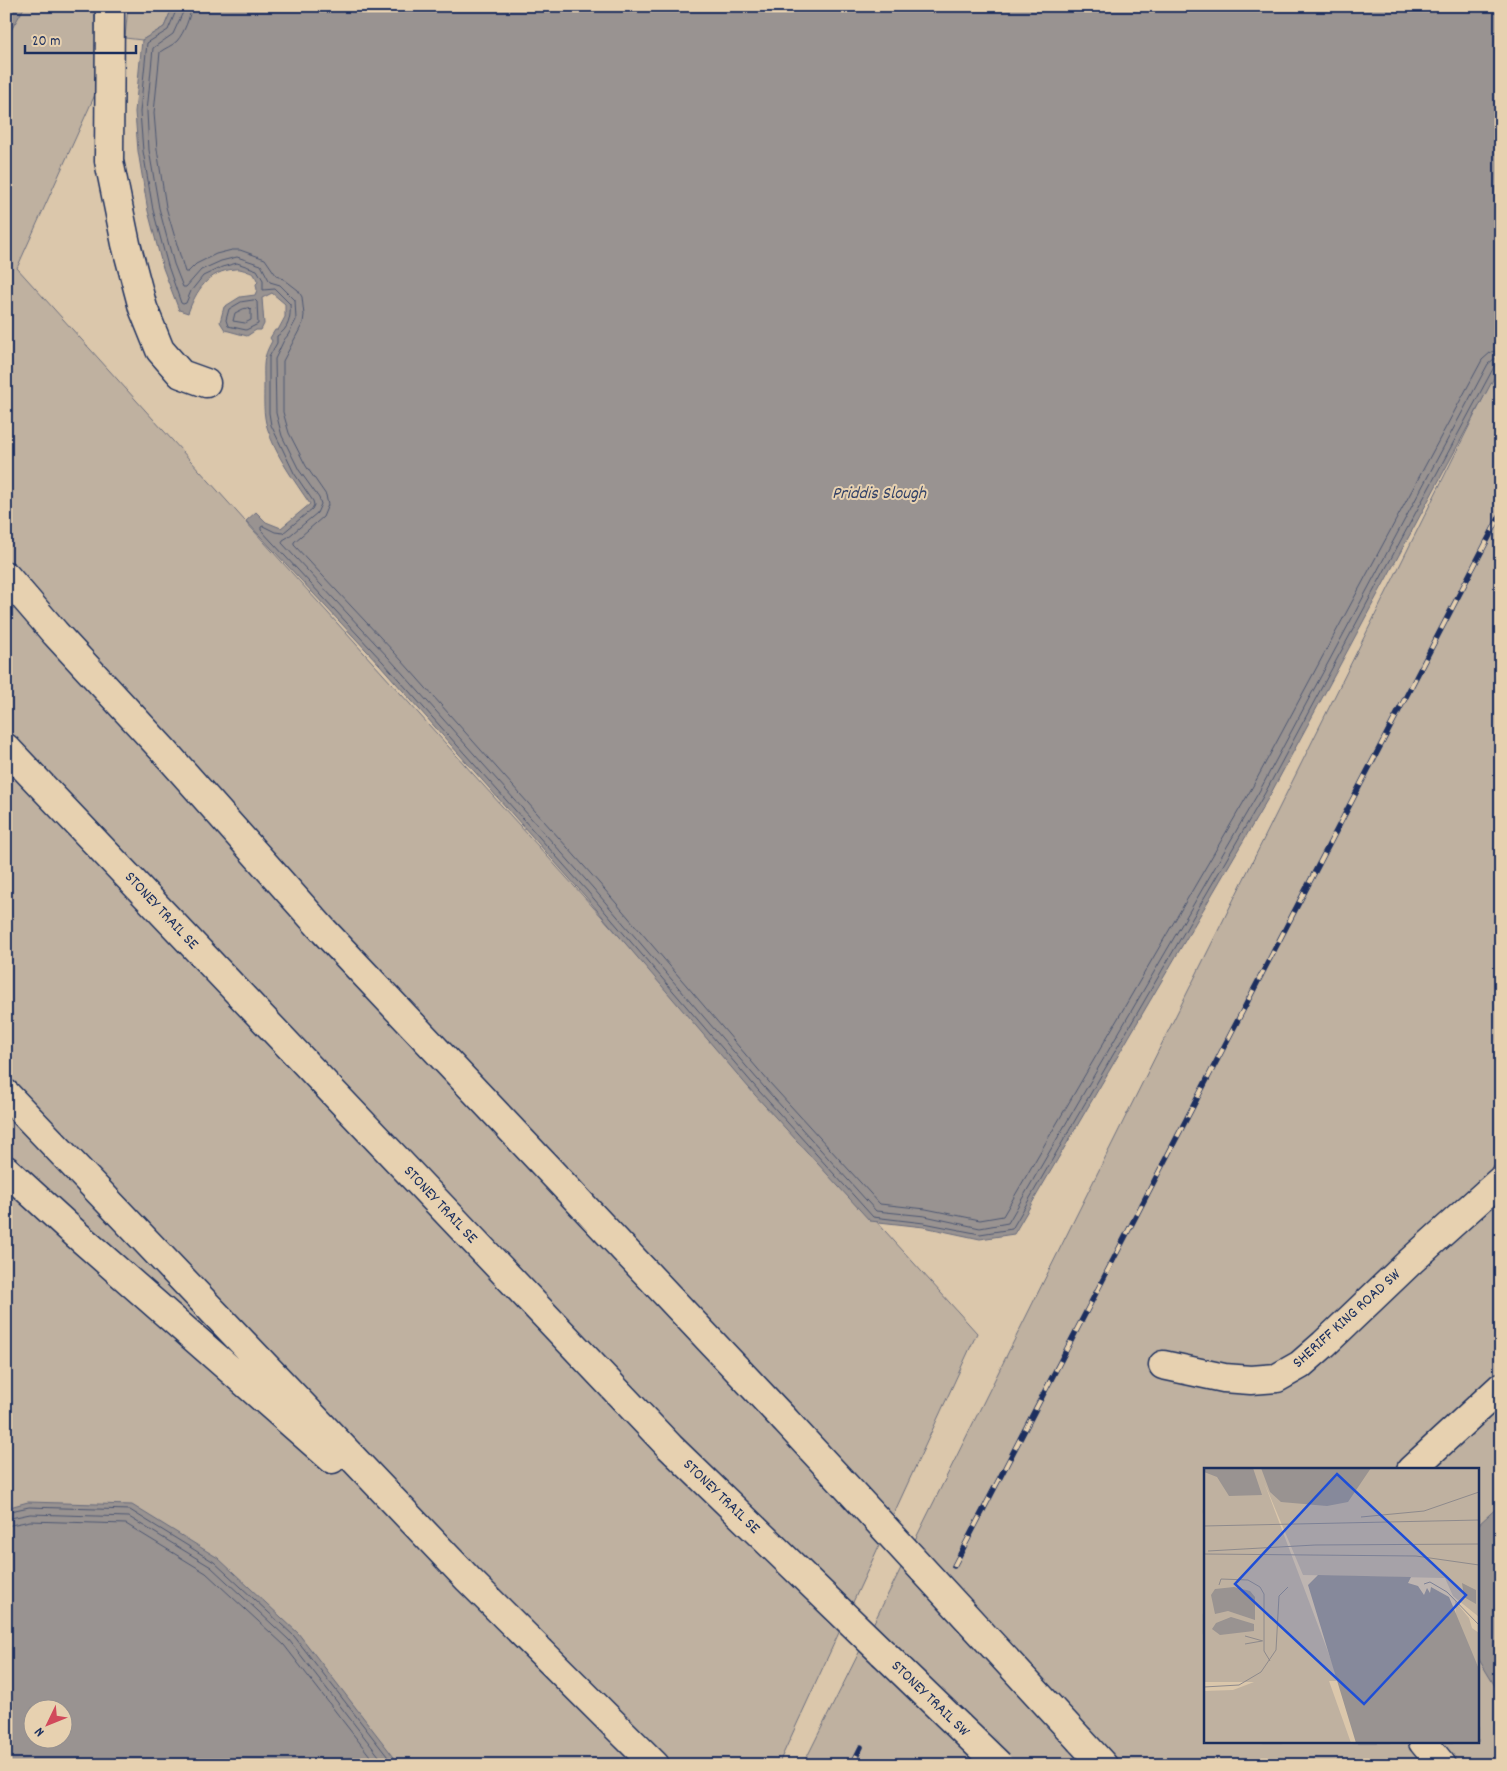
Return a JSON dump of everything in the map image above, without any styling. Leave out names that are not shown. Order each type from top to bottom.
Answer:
[{"type":"main road","points":[[110,6],[109,161],[129,254],[143,308],[160,350],[181,374],[206,384]]},
{"type":"main road","points":[[6,576],[55,633],[324,931],[784,1418],[1103,1765]]},
{"type":"main road","name":"STONEY TRAIL SE","points":[[6,748],[670,1448],[883,1653]]},
{"type":"main road","points":[[6,1094],[468,1579],[655,1765]]},
{"type":"main road","points":[[6,1170],[77,1235],[468,1579]]},
{"type":"main road","name":"SHERIFF KING ROAD SW","points":[[1163,1365],[1224,1378],[1251,1380],[1278,1378],[1300,1365],[1324,1344],[1412,1260],[1501,1180]]},
{"type":"main road","points":[[1413,1468],[1501,1387]]},
{"type":"main road","name":"STONEY TRAIL SW","points":[[883,1653],[999,1765]]},
{"type":"main road","points":[[1425,1744],[1442,1765]]},
{"type":"shaded area","points":[[6,6],[94,6],[98,88],[17,268],[977,1333],[778,1765],[6,1765]]},
{"type":"shaded area","points":[[128,6],[173,6],[164,27],[142,40],[125,38]]},
{"type":"shaded area","points":[[1501,362],[1501,1765],[803,1765]]},
{"type":"water","points":[[6,6],[25,6],[6,39]]},
{"type":"water","name":"Priddis Slough","points":[[173,6],[1501,6],[1501,365],[1270,795],[1014,1234],[980,1239],[924,1227],[870,1221],[755,1095],[585,896],[380,665],[246,521],[256,512],[266,522],[281,528],[310,504],[280,457],[270,437],[265,417],[264,362],[272,341],[270,338],[275,330],[278,330],[285,317],[285,304],[272,293],[262,298],[264,324],[261,330],[256,330],[247,336],[225,330],[220,322],[224,307],[240,297],[255,295],[258,282],[254,274],[237,269],[217,274],[210,278],[199,290],[188,313],[179,310],[163,268],[148,211],[138,151],[135,112],[142,40],[164,27]]},
{"type":"water","points":[[28,1502],[132,1505],[218,1558],[298,1633],[400,1765],[6,1765],[6,1508]]},
{"type":"water","points":[[1501,1504],[1501,1696],[1480,1661],[1480,1523]]},
{"type":"railway","points":[[954,1566],[1501,514]]},
{"type":"railway","points":[[852,1765],[861,1747]]}]
